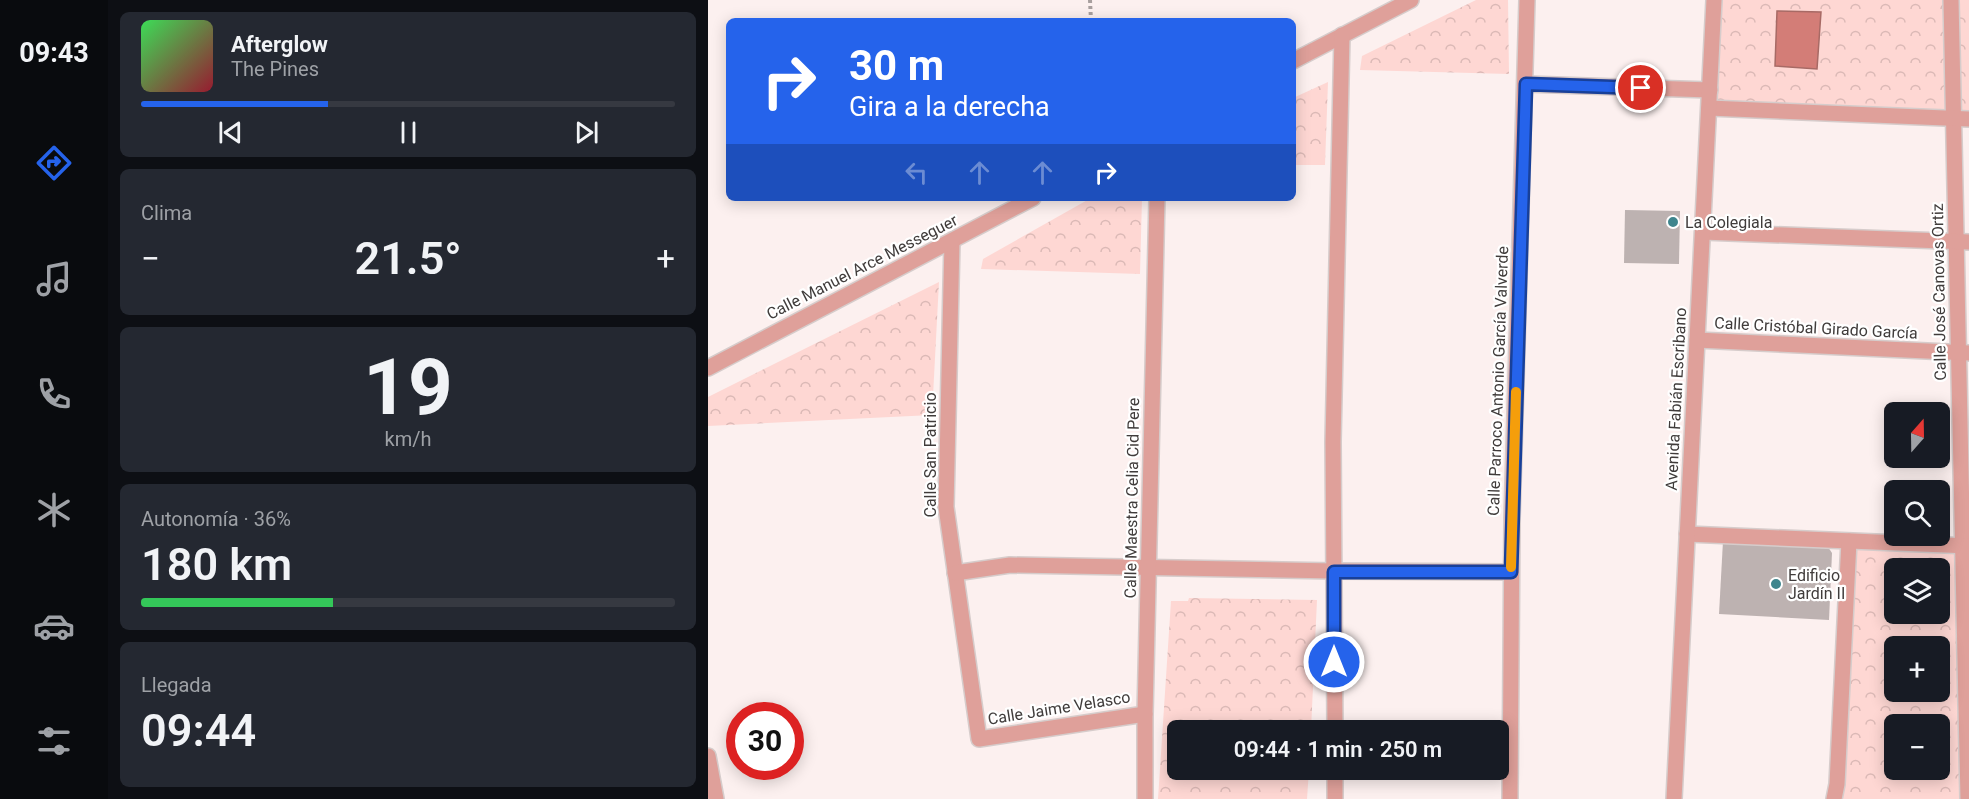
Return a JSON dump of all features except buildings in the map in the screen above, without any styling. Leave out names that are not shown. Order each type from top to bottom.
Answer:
[{"type":"street","points":[[1296,59],[1411,0]]},
{"type":"street","name":"Calle Parroco Antonio García Valverde","points":[[1510,799],[1511,572],[1527,0]]},
{"type":"street","name":"Avenida Fabián Escribano","points":[[1674,799],[1714,0]]},
{"type":"street","name":"Calle José Canovas Ortiz","points":[[1951,0],[1953,118],[1962,242],[1968,799]]},
{"type":"street","points":[[1335,720],[1333,442],[1342,35]]},
{"type":"street","points":[[1526,84],[1710,90]]},
{"type":"street","points":[[1709,108],[1969,119]]},
{"type":"street","name":"Calle Manuel Arce Messeguer","points":[[708,368],[1027,201]]},
{"type":"street","name":"Calle Maestra Celia Cid Pere","points":[[1145,799],[1157,201]]},
{"type":"street","points":[[1703,232],[1962,242]]},
{"type":"street","name":"Calle San Patricio","points":[[952,241],[946,507],[979,739]]},
{"type":"street","name":"Calle Cristóbal Girado García","points":[[1697,340],[1964,353]]},
{"type":"street","points":[[1688,534],[1966,546]]},
{"type":"street","points":[[1834,799],[1837,784],[1849,541]]},
{"type":"street","points":[[955,573],[1010,565],[1334,572],[1511,572]]},
{"type":"street","name":"Calle Jaime Velasco","points":[[979,739],[1145,714]]},
{"type":"street","points":[[708,756],[717,799]]},
{"type":"street","points":[[1335,780],[1335,799]]},
{"type":"path","points":[[1090,0],[1090,18]]},
{"type":"green space","points":[[1476,0],[1508,0],[1509,74],[1360,70],[1362,56]]},
{"type":"green space","points":[[1714,0],[1969,0],[1969,119],[1709,108]]},
{"type":"green space","points":[[1328,82],[1325,165],[1296,165],[1296,97]]},
{"type":"green space","points":[[1086,201],[1142,201],[1140,274],[981,269],[983,259]]},
{"type":"green space","points":[[939,282],[932,415],[708,426],[708,397]]},
{"type":"green space","points":[[1849,541],[1884,543],[1884,546],[1963,546],[1968,799],[1834,799]]},
{"type":"green space","points":[[1189,598],[1317,600],[1311,720],[1167,720],[1167,780],[1308,780],[1307,799],[1158,799],[1171,601],[1188,601]]},
{"type":"shaded area","points":[[1777,11],[1821,12],[1817,69],[1775,66]]},
{"type":"slow traffic","points":[[1511,567],[1516,392]]},
{"type":"place","name":"La Colegiala","points":[[1673,222]]},
{"type":"place","name":"Edificio Jardín II","points":[[1776,584]]},
{"type":"route","points":[[1334,662],[1334,572],[1511,572],[1526,84],[1641,88]]}]
